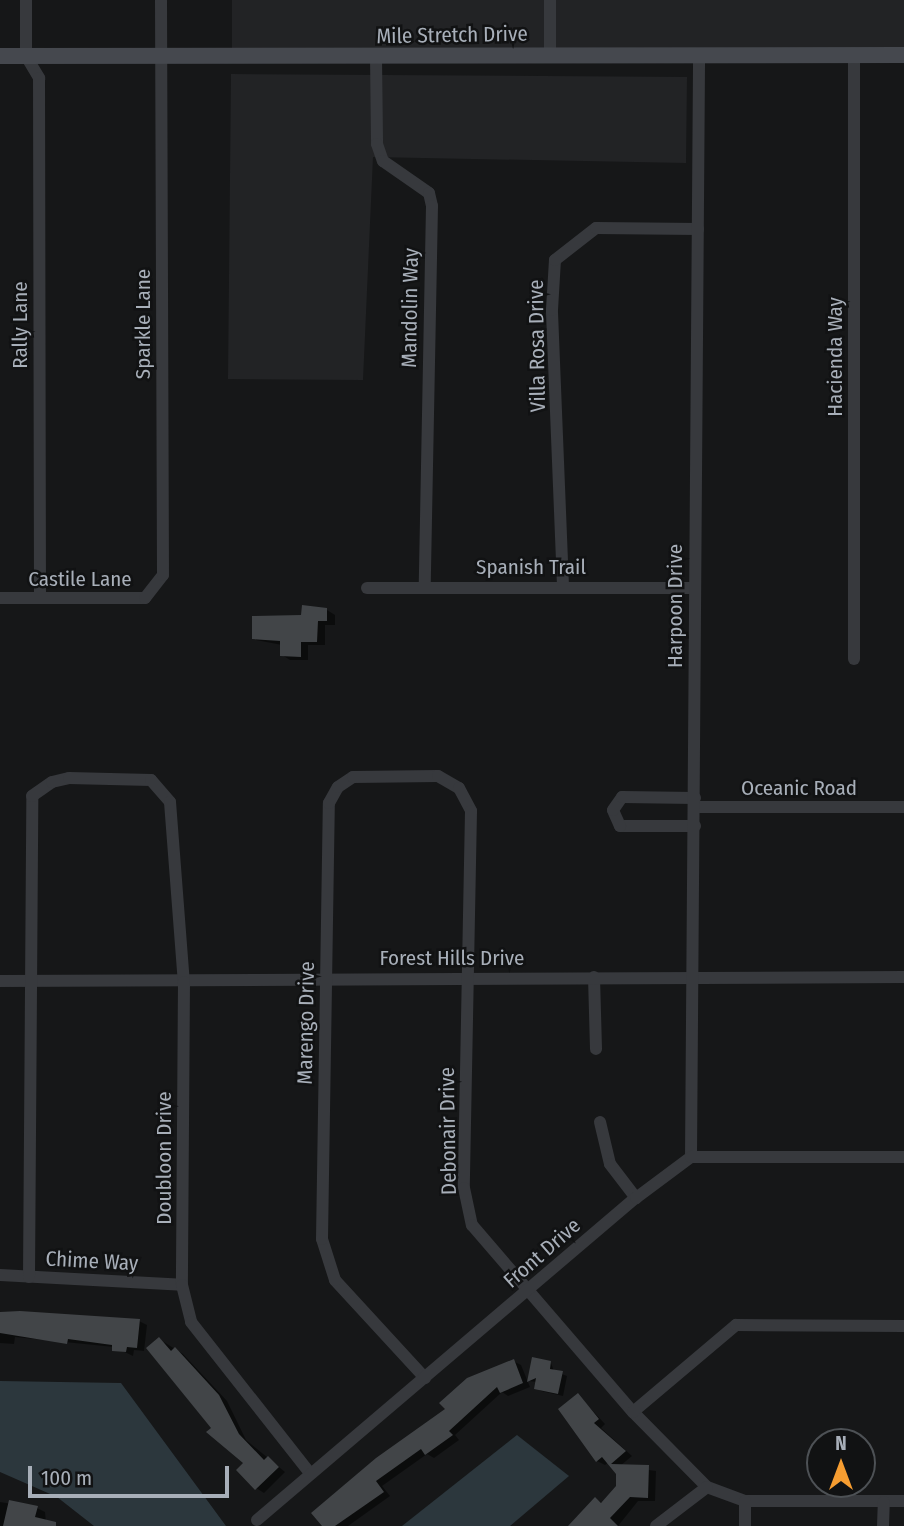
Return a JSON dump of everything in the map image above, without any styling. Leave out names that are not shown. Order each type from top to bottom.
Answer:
[{"type":"street","points":[[26,0],[26,57]]},
{"type":"street","name":"Sparkle Lane","points":[[156,589],[163,575],[161,0]]},
{"type":"street","points":[[550,0],[550,55]]},
{"type":"street","name":"Harpoon Drive","points":[[691,1157],[699,55]]},
{"type":"street","name":"Hacienda Way","points":[[854,55],[854,659]]},
{"type":"street","name":"Mile Stretch Drive","points":[[0,56],[161,58],[904,55]]},
{"type":"street","name":"Rally Lane","points":[[26,57],[39,78],[40,598]]},
{"type":"street","name":"Mandolin Way","points":[[376,57],[377,144],[383,161],[429,193],[432,206],[425,586]]},
{"type":"street","name":"Villa Rosa Drive","points":[[563,586],[552,310],[555,260],[597,228],[698,229]]},
{"type":"street","name":"Spanish Trail","points":[[367,587],[694,588]]},
{"type":"street","name":"Castile Lane","points":[[0,598],[145,598],[156,589]]},
{"type":"street","name":"Marengo Drive","points":[[425,1378],[335,1280],[322,1239],[329,803],[338,787],[353,777],[438,776],[459,788],[471,811]]},
{"type":"street","name":"Doubloon Drive","points":[[29,981],[32,796],[52,782],[69,778],[151,780],[170,802],[184,982],[182,1285],[191,1322],[310,1473]]},
{"type":"street","name":"Oceanic Road","points":[[695,826],[620,826],[613,810],[622,797],[695,803],[904,807]]},
{"type":"street","name":"Debonair Drive","points":[[471,811],[464,1188],[472,1225],[633,1412],[707,1487]]},
{"type":"street","name":"Forest Hills Drive","points":[[0,981],[184,982],[326,976],[904,977]]},
{"type":"street","points":[[594,977],[596,1049]]},
{"type":"street","points":[[29,981],[29,1277]]},
{"type":"street","points":[[600,1122],[610,1164],[636,1198]]},
{"type":"street","points":[[691,1157],[904,1157]]},
{"type":"street","name":"Front Drive","points":[[257,1520],[636,1198],[691,1157]]},
{"type":"street","name":"Chime Way","points":[[0,1275],[182,1285]]},
{"type":"street","points":[[633,1412],[736,1325],[904,1325]]},
{"type":"street","points":[[656,1526],[707,1487],[745,1501],[904,1501]]},
{"type":"street","points":[[745,1501],[745,1526]]},
{"type":"street","points":[[883,1526],[884,1502]]},
{"type":"shaded area","points":[[232,0],[904,0],[904,50],[232,50]]},
{"type":"shaded area","points":[[231,74],[687,77],[686,163],[373,157],[363,380],[228,379]]},
{"type":"shaded area","points":[[0,1381],[121,1383],[226,1526],[94,1526],[57,1497],[0,1472]]},
{"type":"shaded area","points":[[517,1435],[569,1476],[510,1526],[402,1526]]},
{"type":"building","points":[[302,605],[327,608],[327,621],[318,621],[317,642],[301,642],[301,657],[280,656],[280,641],[252,639],[252,616],[301,615]]},
{"type":"building","points":[[0,1312],[140,1319],[137,1348],[127,1347],[126,1352],[112,1351],[112,1345],[68,1339],[67,1344],[0,1333]]},
{"type":"building","points":[[159,1337],[171,1351],[175,1347],[219,1395],[239,1434],[264,1460],[268,1456],[279,1467],[255,1490],[236,1470],[243,1463],[206,1432],[211,1428],[146,1348]]},
{"type":"building","points":[[532,1357],[551,1361],[550,1369],[563,1371],[558,1394],[534,1389],[536,1378],[527,1382]]},
{"type":"building","points":[[514,1359],[523,1383],[500,1393],[497,1387],[449,1431],[453,1435],[425,1455],[421,1449],[376,1481],[384,1492],[335,1526],[322,1526],[311,1513],[376,1458],[445,1409],[439,1403],[467,1378]]},
{"type":"building","points":[[578,1393],[599,1419],[594,1423],[626,1451],[611,1464],[649,1465],[648,1498],[630,1497],[610,1518],[618,1526],[568,1526],[595,1497],[601,1503],[616,1486],[616,1474],[602,1457],[596,1462],[558,1409]]},
{"type":"building","points":[[9,1500],[38,1506],[35,1517],[56,1522],[56,1526],[3,1526]]}]
